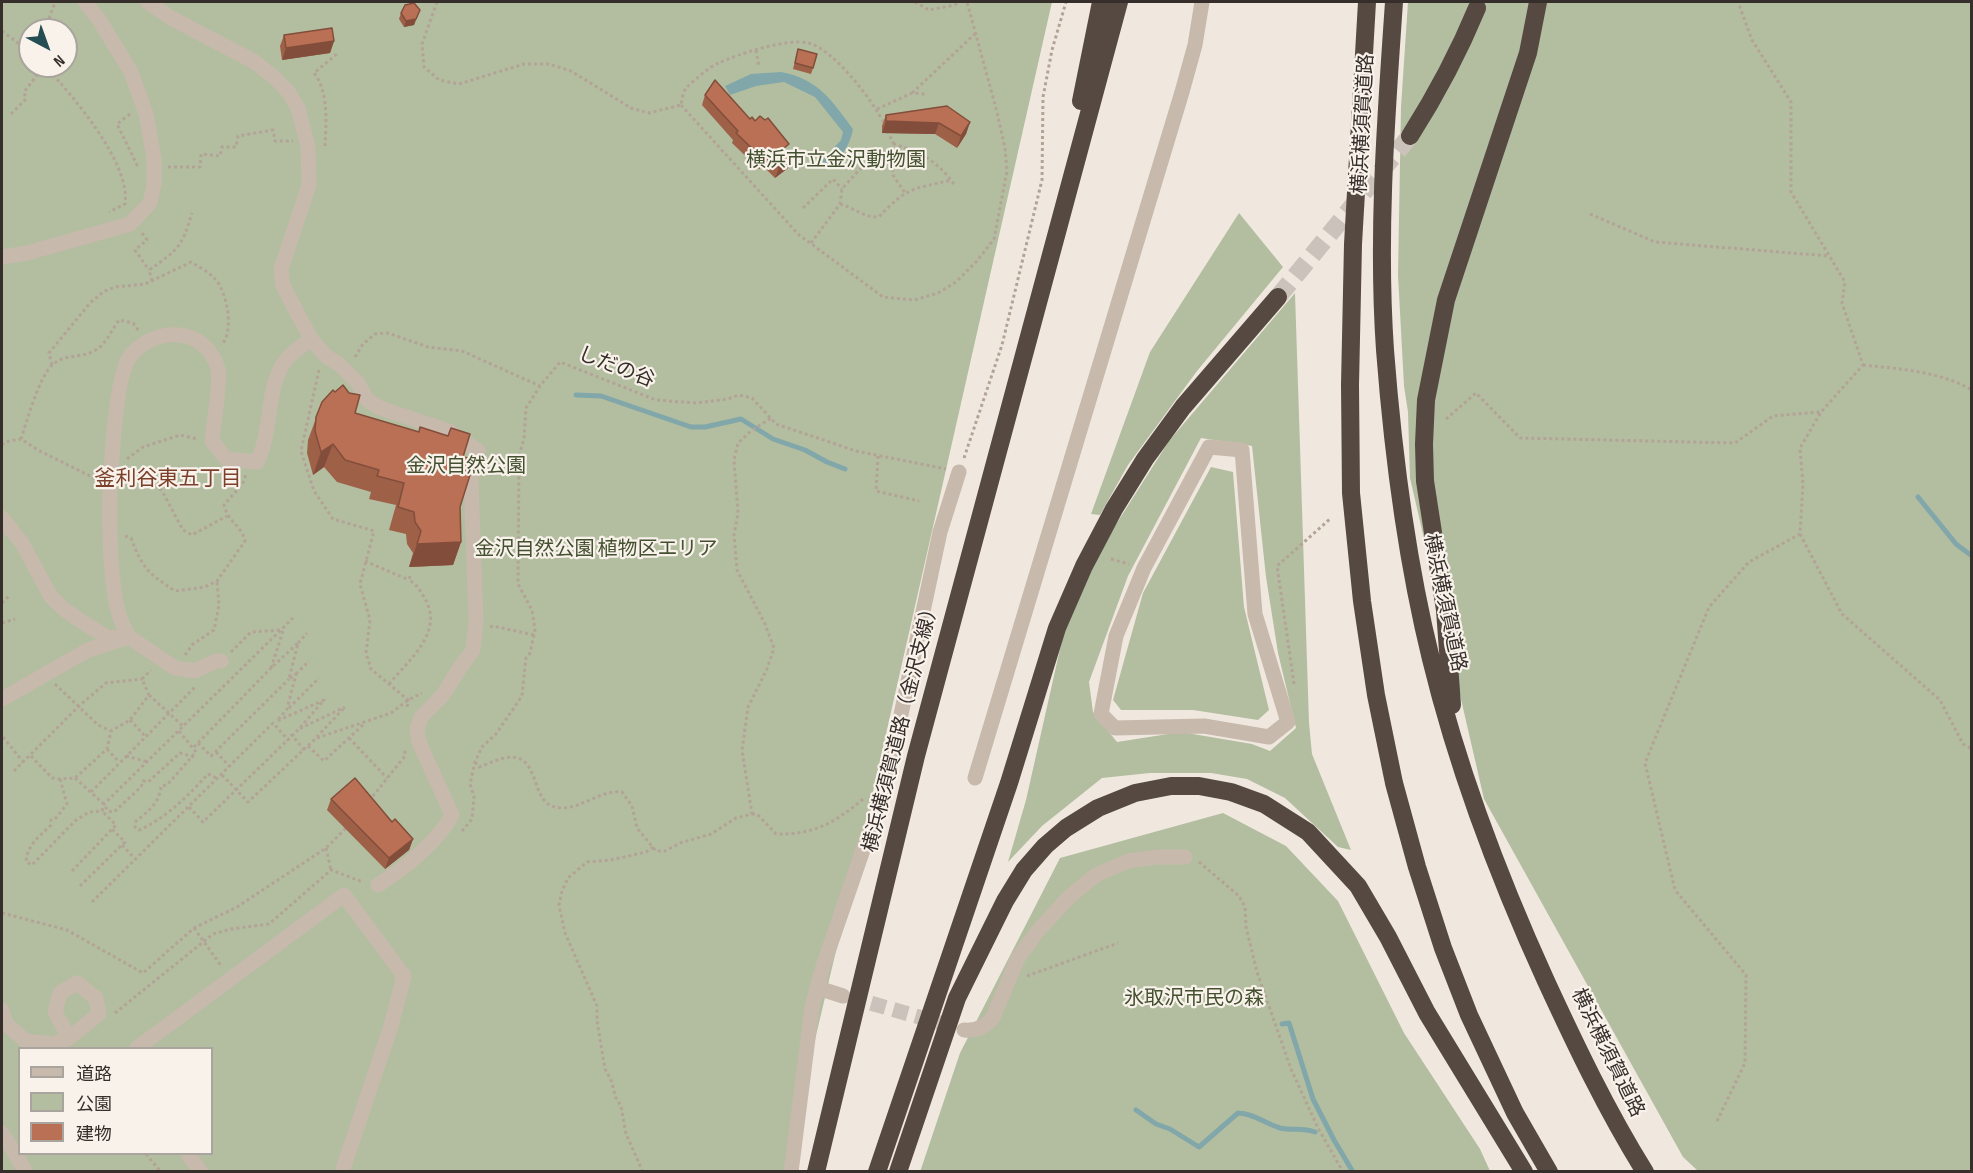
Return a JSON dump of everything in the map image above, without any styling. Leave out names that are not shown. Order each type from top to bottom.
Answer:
[{"type":"highway","points":[[1040,293],[1101,2]]},
{"type":"highway","points":[[1040,293],[1119,2]]},
{"type":"highway","name":"横浜横須賀道路","points":[[1367,2],[1353,244],[1351,471],[1362,601],[1376,695],[1394,783],[1417,867],[1443,948],[1469,1015],[1515,1113],[1549,1172]]},
{"type":"highway","name":"横浜横須賀道路","points":[[1394,2],[1384,156],[1382,252],[1385,348],[1397,483],[1431,659],[1455,747],[1482,826],[1520,924],[1569,1032],[1623,1136],[1645,1172]]},
{"type":"highway","points":[[1455,747],[1445,610],[1425,481],[1426,400],[1446,300],[1459,255],[1528,53],[1538,2]]},
{"type":"highway","points":[[1410,136],[1450,69],[1477,9]]},
{"type":"highway","name":"横浜横須賀道路（金沢支線）","points":[[816,1172],[916,756],[1040,293]]},
{"type":"highway","points":[[877,1172],[1009,783],[1057,628],[1084,566],[1114,509],[1145,459],[1183,407],[1278,297]]},
{"type":"highway","points":[[898,1172],[957,998],[1005,901],[1024,870],[1066,828],[1098,808],[1135,793],[1171,786],[1199,786],[1231,792],[1264,804],[1308,832],[1358,886],[1389,937],[1427,1013],[1524,1172]]},
{"type":"lane","points":[[2,257],[27,253],[130,224],[150,203],[154,184],[154,167],[146,114],[131,72],[103,25],[85,2]]},
{"type":"lane","points":[[148,2],[171,18],[255,62],[276,79],[289,93],[298,108],[307,141],[309,185],[281,269],[283,286],[311,339],[358,383],[367,400],[380,408],[449,431],[478,451],[471,478],[476,622],[473,650],[443,695],[421,717],[417,729],[419,742],[452,814],[445,828],[397,873],[378,885]]},
{"type":"lane","points":[[975,778],[1170,133],[1195,45],[1202,2]]},
{"type":"lane","points":[[221,661],[195,671],[175,668],[129,637],[121,622],[116,605],[110,531],[111,478],[119,387],[130,356],[153,338],[174,333],[196,339],[212,353],[219,371],[212,441],[226,459],[257,462],[264,449],[274,385],[285,360],[311,339]]},
{"type":"lane","points":[[1209,447],[1242,450],[1255,614],[1288,722],[1269,737],[1204,726],[1116,728],[1101,714],[1116,636],[1144,568],[1209,447]]},
{"type":"lane","points":[[791,1172],[812,1007],[823,966],[886,780],[940,532],[959,472]]},
{"type":"lane","points":[[2,518],[22,543],[51,597],[65,610],[109,638],[129,637]]},
{"type":"lane","points":[[2,699],[88,650],[129,637]]},
{"type":"lane","points":[[964,1030],[973,1030],[988,1024],[1018,958],[1058,907],[1096,875],[1128,861],[1157,857],[1185,857]]},
{"type":"lane","points":[[138,1047],[344,895],[404,976],[391,1026],[342,1172]]},
{"type":"lane","points":[[818,988],[843,996]]},
{"type":"lane","points":[[2,1010],[6,1024],[26,1041],[52,1044],[69,1038]]},
{"type":"lane","points":[[2,1133],[26,1172]]},
{"type":"lane","points":[[189,1155],[201,1172]]},
{"type":"path","points":[[49,18],[55,2]]},
{"type":"path","points":[[436,2],[422,44],[424,68],[439,80],[459,84],[524,64],[549,64],[571,71],[631,108],[649,113],[681,105]]},
{"type":"path","points":[[915,2],[929,10],[954,5],[958,2]]},
{"type":"path","points":[[681,105],[798,234],[883,297],[914,300],[938,292],[956,282],[977,261],[994,239],[1007,171],[1005,148],[967,2]]},
{"type":"path","points":[[959,472],[1002,345],[1042,180],[1044,97],[1052,50],[1066,2]]},
{"type":"path","points":[[1738,2],[1752,40],[1791,102],[1791,192],[1845,282],[1842,303],[1863,364]]},
{"type":"path","points":[[2,31],[18,43]]},
{"type":"path","points":[[876,109],[912,93],[976,33]]},
{"type":"path","points":[[681,105],[685,90],[717,63],[780,44],[807,42],[830,54],[876,109],[894,144],[920,152],[942,167],[953,182],[928,184],[905,193],[891,203],[879,217],[869,218],[854,208],[840,204]]},
{"type":"path","points":[[807,42],[807,50]]},
{"type":"path","points":[[756,50],[759,67]]},
{"type":"path","points":[[324,155],[326,116],[320,81],[314,73],[338,53]]},
{"type":"path","points":[[11,114],[26,99],[24,92],[35,78]]},
{"type":"path","points":[[56,78],[75,98],[117,165],[126,193],[125,204],[108,213]]},
{"type":"path","points":[[912,93],[926,94]]},
{"type":"path","points":[[134,111],[117,124],[137,165],[142,162],[154,167],[200,167],[201,154],[220,156],[222,147],[236,147],[238,136],[273,130],[275,141],[307,141]]},
{"type":"path","points":[[811,243],[840,204],[842,189],[859,170],[889,150],[894,144]]},
{"type":"path","points":[[889,150],[893,175],[905,193]]},
{"type":"path","points":[[803,208],[833,179],[842,189]]},
{"type":"path","points":[[149,270],[175,252],[185,239],[192,213]]},
{"type":"path","points":[[1590,214],[1655,242],[1829,256]]},
{"type":"path","points":[[147,240],[135,250],[149,270],[152,281]]},
{"type":"path","points":[[52,365],[49,352],[102,292],[115,287],[152,281],[191,262],[215,279],[224,292],[229,327],[225,342],[212,353]]},
{"type":"path","points":[[21,439],[37,390],[52,365],[68,356],[92,353],[103,345],[118,320],[133,323],[147,342]]},
{"type":"path","points":[[408,700],[372,669],[366,653],[370,620],[360,584],[374,531],[333,519],[314,491],[301,451],[319,369],[333,361],[355,356],[375,334],[388,333],[428,347],[462,351],[540,386],[526,408],[524,439],[519,455],[518,584],[532,610],[535,621],[534,635],[525,666],[522,696],[496,734],[482,747],[474,762],[479,767],[506,757],[519,758],[532,770],[540,794],[547,804],[563,809],[612,791],[622,792],[632,806],[638,828],[656,851],[665,851],[680,843],[711,834],[736,818],[752,814],[757,814],[776,834],[793,834],[824,827],[852,809],[886,780]]},
{"type":"path","name":"しだの谷","points":[[540,386],[561,362],[656,400],[696,403],[728,399],[739,395],[752,398],[776,424],[856,451],[959,472]]},
{"type":"path","points":[[1863,364],[1912,370],[1955,381],[1971,390]]},
{"type":"path","points":[[1863,364],[1821,412],[1800,448],[1803,484],[1800,534],[1842,614],[1940,700],[1963,744],[1971,749]]},
{"type":"path","points":[[1446,419],[1476,393],[1520,438],[1735,443],[1773,416],[1821,412]]},
{"type":"path","points":[[752,814],[742,750],[748,707],[767,669],[774,648],[765,624],[737,570],[734,535],[738,513],[734,460],[738,443],[771,418]]},
{"type":"path","points":[[111,478],[126,460],[143,447],[180,435],[212,441]]},
{"type":"path","points":[[2,446],[5,442],[21,439],[111,478],[152,482],[162,491],[183,530],[192,534],[227,516]]},
{"type":"path","points":[[878,456],[876,491],[919,501]]},
{"type":"path","points":[[110,531],[131,538],[139,560],[156,578],[175,591],[205,587],[217,581],[245,541],[242,530],[227,516],[224,505],[243,483],[249,461]]},
{"type":"path","points":[[1296,694],[1276,566],[1330,519]]},
{"type":"path","points":[[1717,1121],[1745,1063],[1746,975],[1675,890],[1645,763],[1709,606],[1749,562],[1800,534]]},
{"type":"path","points":[[365,561],[415,583],[430,606],[429,633],[418,651],[389,684]]},
{"type":"path","points":[[409,580],[411,573]]},
{"type":"path","points":[[175,668],[193,644],[214,630],[219,605],[217,581]]},
{"type":"path","points":[[2,603],[9,596]]},
{"type":"path","points":[[102,811],[104,804],[293,618]]},
{"type":"path","points":[[2,623],[15,619]]},
{"type":"path","points":[[475,636],[493,626],[534,635]]},
{"type":"path","points":[[221,661],[251,632],[283,630]]},
{"type":"path","points":[[271,668],[283,630]]},
{"type":"path","points":[[194,747],[307,633]]},
{"type":"path","points":[[289,679],[298,644]]},
{"type":"path","points":[[14,771],[79,706],[106,683],[142,679],[161,660]]},
{"type":"path","points":[[198,743],[211,756],[309,661]]},
{"type":"path","points":[[287,709],[296,674]]},
{"type":"path","points":[[189,807],[203,822],[288,740],[324,700],[277,721],[320,678]]},
{"type":"path","points":[[142,679],[149,695],[184,727]]},
{"type":"path","points":[[55,683],[98,725],[111,731]]},
{"type":"path","points":[[90,792],[199,684]]},
{"type":"path","points":[[31,756],[52,778],[75,778],[107,749],[111,731],[130,720],[149,695]]},
{"type":"path","points":[[407,711],[408,700]]},
{"type":"path","points":[[315,739],[391,713],[408,700]]},
{"type":"path","points":[[179,731],[194,747],[196,752],[194,758],[167,785],[161,786],[161,791],[152,808],[136,821],[135,827],[139,830],[151,825],[197,787],[208,774],[220,777],[248,802],[304,750],[345,707],[298,729]]},
{"type":"path","points":[[130,720],[146,737]]},
{"type":"path","points":[[308,746],[324,761],[367,722]]},
{"type":"path","points":[[92,903],[273,723],[288,740]]},
{"type":"path","points":[[292,735],[304,750]]},
{"type":"path","points":[[3,737],[24,763]]},
{"type":"path","points":[[349,738],[387,778]]},
{"type":"path","points":[[368,802],[405,756],[405,745]]},
{"type":"path","points":[[107,749],[119,762]]},
{"type":"path","points":[[216,752],[230,766]]},
{"type":"path","points":[[75,778],[104,804],[108,811],[114,812],[141,787],[142,781],[148,782],[180,753],[194,758]]},
{"type":"path","points":[[126,756],[148,762]]},
{"type":"path","points":[[60,779],[67,804],[55,819],[51,820],[51,825],[30,846],[26,862],[32,865],[75,821],[89,812],[102,811],[116,825],[72,871]]},
{"type":"path","points":[[2,913],[67,930],[143,973],[194,927],[237,907],[326,848],[355,819]]},
{"type":"path","points":[[80,886],[125,842],[112,829]]},
{"type":"path","points":[[122,845],[136,859]]},
{"type":"path","points":[[643,1172],[626,1134],[621,1106],[605,1069],[597,1006],[565,933],[558,905],[568,878],[587,862],[611,860],[646,852],[653,847]]},
{"type":"path","points":[[326,848],[331,870]]},
{"type":"path","points":[[1185,857],[1194,859],[1233,891],[1245,907],[1246,927],[1257,972],[1291,1069],[1318,1128],[1343,1172]]},
{"type":"path","points":[[331,870],[366,884],[378,885]]},
{"type":"path","points":[[107,1020],[213,934],[269,924],[331,870]]},
{"type":"path","points":[[194,927],[230,979]]},
{"type":"path","points":[[1008,983],[1118,943]]},
{"type":"path","points":[[147,1155],[161,1172]]},
{"type":"green space","name":"金沢自然公園","points":[[2,2],[1052,2],[857,862],[784,1171],[2,1171]]},
{"type":"green space","points":[[1408,2],[1971,2],[1971,1171],[1698,1171],[1683,1157],[1484,799],[1410,478],[1408,412],[1404,386],[1398,275],[1401,107]]},
{"type":"green space","points":[[1239,213],[1283,267],[1197,371],[1128,465],[1100,515],[1091,514],[1150,352]]},
{"type":"green space","points":[[1295,293],[1309,723],[1312,754],[1351,850],[1338,847],[1285,798],[1247,779],[1211,773],[1150,773],[1102,778],[1042,826],[1008,862],[1026,800],[1067,618],[1101,548],[1169,441]],"holes":[[[1201,438],[1252,446],[1266,577],[1278,653],[1296,728],[1270,751],[1252,744],[1181,732],[1117,742],[1093,712],[1089,682],[1128,576]]]},
{"type":"green space","points":[[1211,467],[1233,472],[1244,607],[1269,710],[1258,720],[1193,710],[1121,710],[1113,700],[1143,593]]},
{"type":"green space","name":"氷取沢市民の森","points":[[1223,813],[1286,846],[1338,901],[1404,1033],[1480,1149],[1490,1171],[920,1172],[960,1053],[1060,858]]},
{"type":"water","points":[[781,72],[794,75],[815,86],[831,101],[853,129],[844,151],[829,169],[822,161],[841,140],[843,132],[815,97],[784,82],[756,86],[730,95],[725,86],[751,74]]},
{"type":"building","points":[[414,3],[420,10],[416,19],[406,21],[401,13],[405,5]]},
{"type":"building","points":[[332,28],[334,41],[286,48],[284,35]]},
{"type":"building","points":[[798,49],[817,54],[813,68],[795,63]]},
{"type":"building","points":[[715,80],[750,119],[752,117],[755,121],[760,116],[765,120],[768,118],[789,144],[783,149],[792,157],[779,168],[766,155],[763,159],[736,133],[738,131],[705,95]]},
{"type":"building","points":[[947,106],[970,122],[961,136],[939,123],[886,121],[886,115]]},
{"type":"building","points":[[343,385],[349,393],[360,395],[355,413],[419,432],[420,427],[448,436],[451,428],[470,434],[463,457],[469,458],[465,474],[470,475],[460,507],[461,542],[417,544],[421,531],[415,522],[414,512],[398,507],[404,483],[377,476],[379,470],[345,460],[333,444],[321,452],[315,431],[316,417],[322,402],[333,390],[335,392]]},
{"type":"building","points":[[355,778],[392,822],[395,819],[413,839],[389,858],[331,799]]},
{"type":"waterway","points":[[576,395],[601,396],[691,427],[705,427],[741,419],[773,439],[805,450],[845,469]]},
{"type":"waterway","points":[[1918,497],[1956,544],[1972,556]]},
{"type":"waterway","points":[[1282,1024],[1289,1023],[1313,1099],[1353,1172]]},
{"type":"waterway","points":[[1136,1110],[1156,1124],[1170,1129],[1199,1147],[1238,1113],[1249,1115],[1280,1128],[1315,1132]]},
{"type":"tunnel","points":[[1278,297],[1410,136]]},
{"type":"tunnel","points":[[849,997],[958,1028]]},
{"type":"district","name":"釜利谷東五丁目","points":[[168,480]]},
{"type":"park label","name":"横浜市立金沢動物園","points":[[836,161]]},
{"type":"park label","name":"金沢自然公園 植物区エリア","points":[[596,550]]}]
